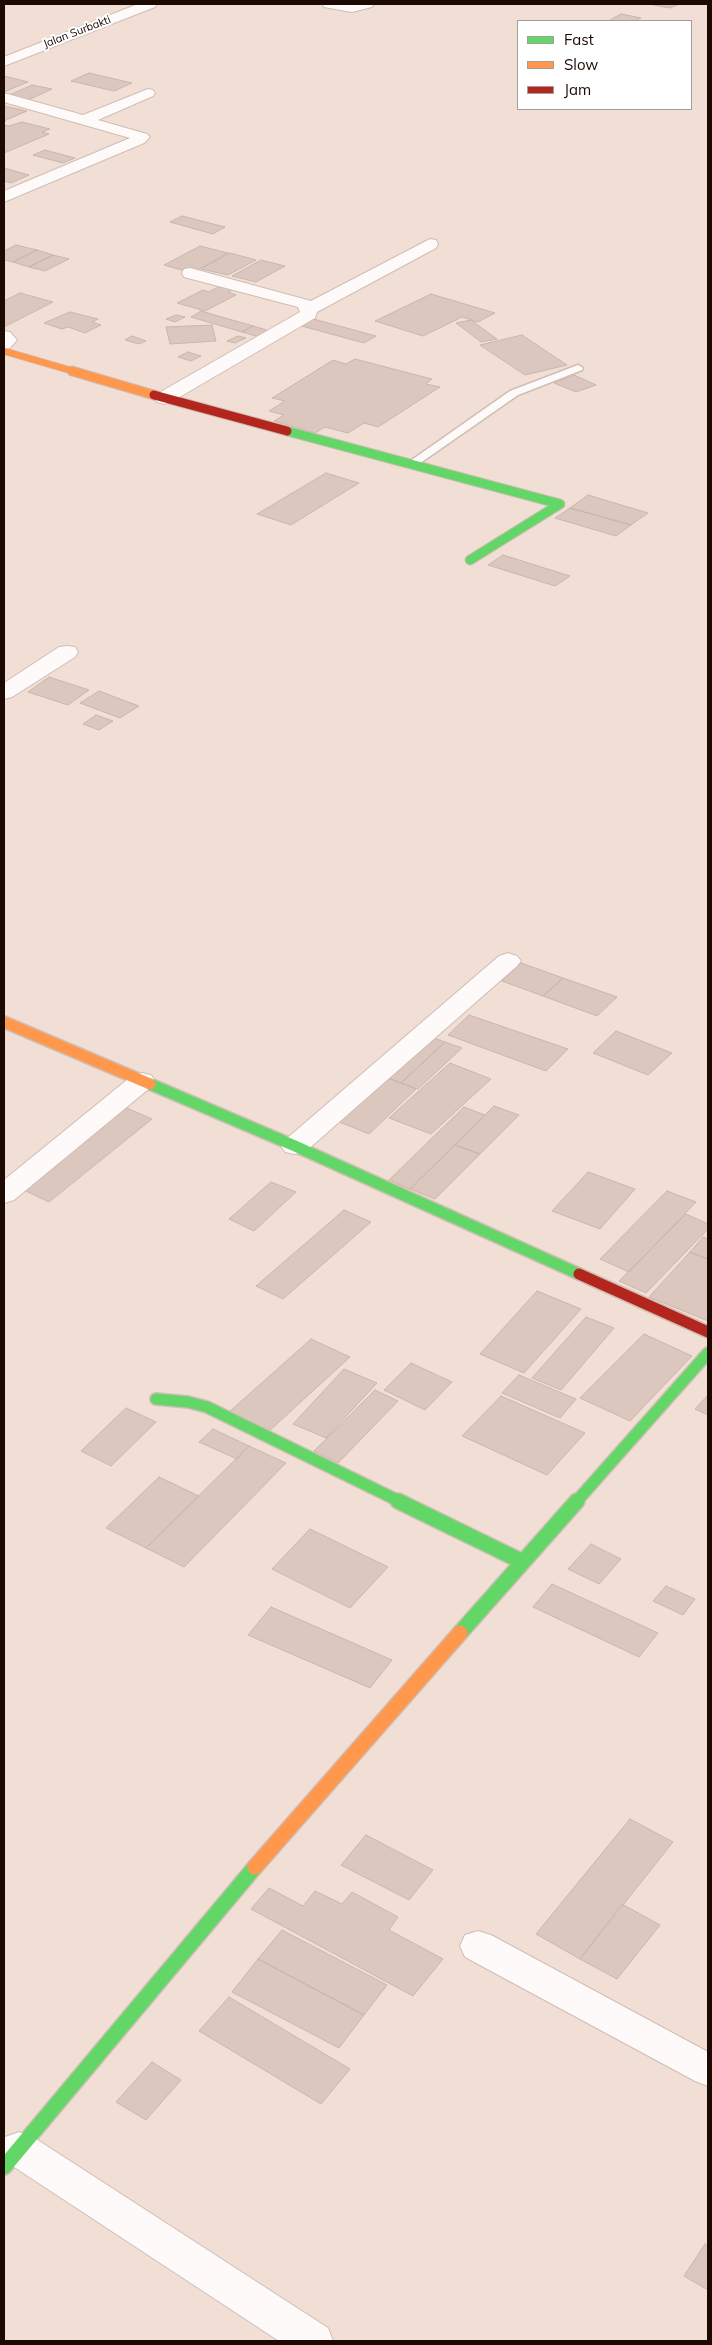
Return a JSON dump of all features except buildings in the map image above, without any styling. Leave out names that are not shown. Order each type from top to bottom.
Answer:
[{"type":"street","name":"Jalan Surbakti","points":[[4,62],[150,4]]},
{"type":"street","points":[[329,4],[352,8],[367,4]]},
{"type":"street","points":[[84,120],[148,93]]},
{"type":"street","points":[[4,97],[142,138],[4,197]]},
{"type":"street","points":[[308,309],[430,244]]},
{"type":"street","points":[[164,398],[309,314],[305,304],[190,273]]},
{"type":"street","points":[[4,336],[8,340],[4,344]]},
{"type":"street","points":[[4,351],[164,398],[560,504],[470,560]]},
{"type":"street","points":[[4,692],[67,652]]},
{"type":"street","points":[[295,1146],[508,961]]},
{"type":"street","points":[[4,1022],[295,1146],[708,1332]]},
{"type":"street","points":[[4,1194],[142,1081]]},
{"type":"street","points":[[313,2341],[11,2158],[294,1820],[708,1353]]},
{"type":"street","points":[[156,1399],[188,1402],[207,1407],[523,1562]]},
{"type":"street","points":[[478,1946],[708,2070]]},
{"type":"lane","points":[[412,464],[514,394],[578,368]]},
{"type":"traffic: fast","points":[[287,431],[560,504],[470,560]]},
{"type":"traffic: fast","points":[[150,1084],[295,1146],[579,1274]]},
{"type":"traffic: fast","points":[[460,1633],[708,1353]]},
{"type":"traffic: fast","points":[[156,1399],[188,1402],[207,1407],[523,1562]]},
{"type":"traffic: fast","points":[[4,2167],[255,1867]]},
{"type":"traffic: slow","points":[[4,351],[154,395]]},
{"type":"traffic: slow","points":[[4,1022],[150,1084]]},
{"type":"traffic: slow","points":[[255,1867],[460,1633]]},
{"type":"traffic: jam","points":[[154,395],[287,431]]},
{"type":"traffic: jam","points":[[579,1274],[708,1332]]}]
